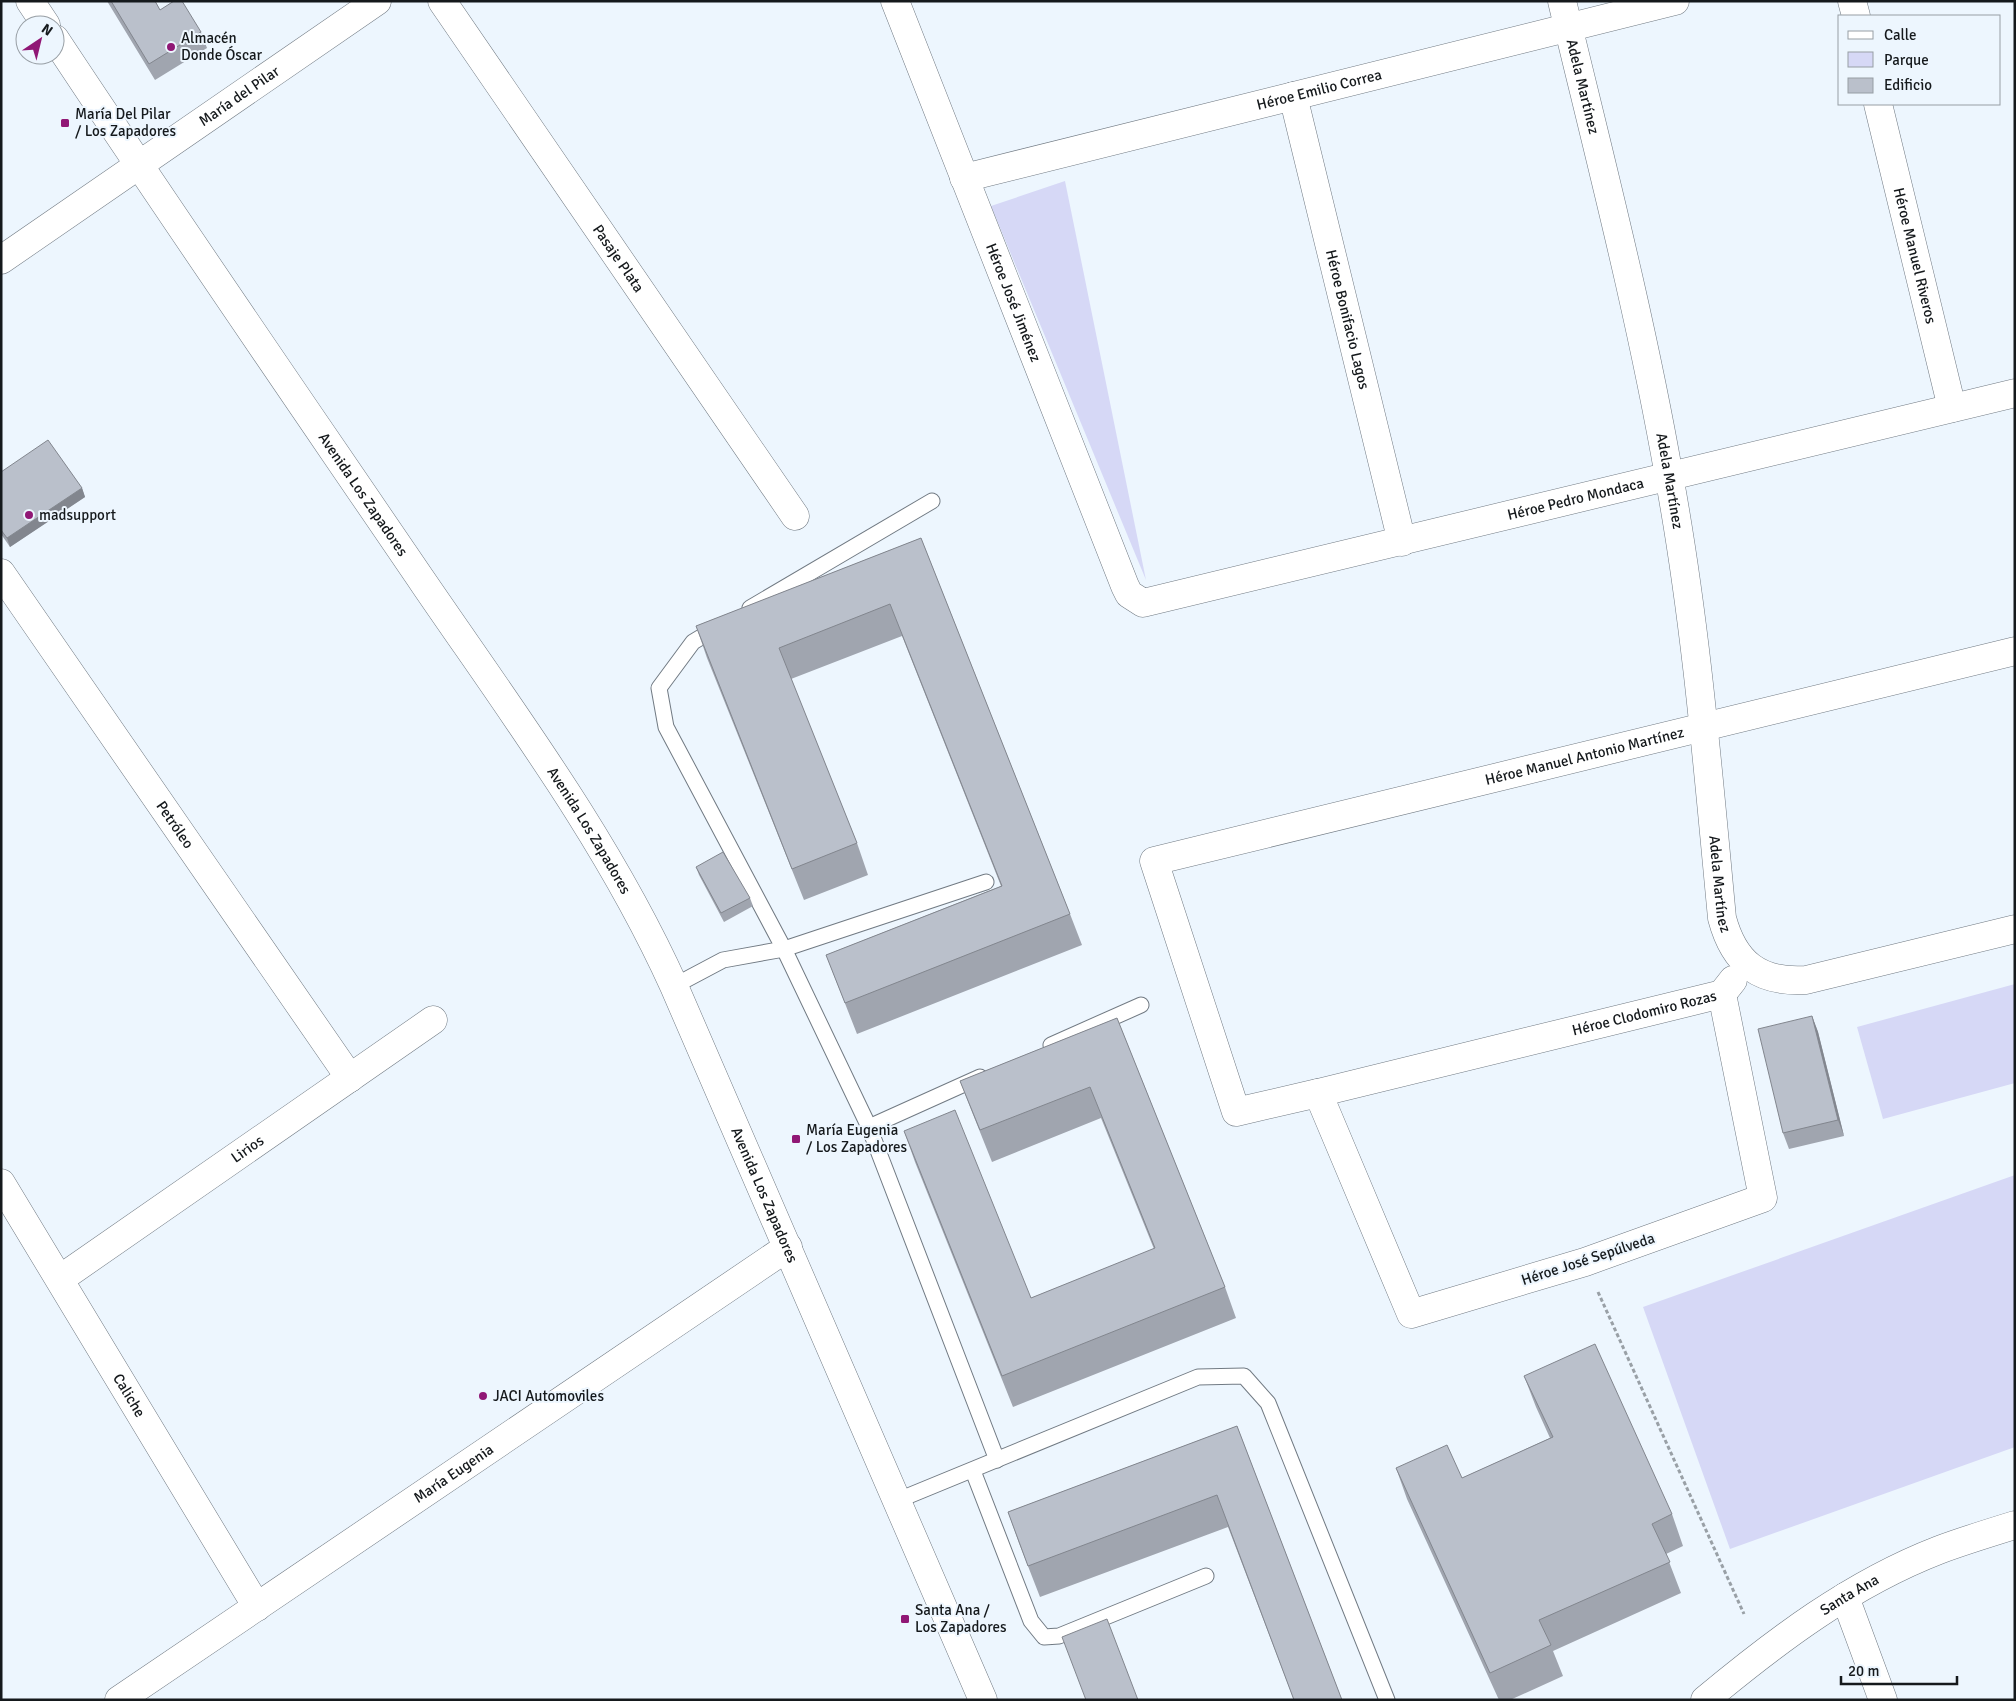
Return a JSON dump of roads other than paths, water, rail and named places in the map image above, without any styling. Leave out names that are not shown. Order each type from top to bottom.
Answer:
[{"type":"street","points":[[30,1],[39,15]]},
{"type":"street","name":"María del Pilar","points":[[1,260],[378,1]]},
{"type":"street","name":"Pasaje Plata","points":[[442,1],[795,516]]},
{"type":"street","name":"Héroe José Jiménez","points":[[895,1],[1128,594],[1135,600]]},
{"type":"street","name":"Adela Martínez","points":[[1562,1],[1618,225],[1670,477],[1704,726],[1722,918],[1727,935],[1735,951],[1747,964]]},
{"type":"street","name":"Héroe Emilio Correa","points":[[964,178],[1675,1]]},
{"type":"street","points":[[1852,1],[1856,15]]},
{"type":"street","name":"Avenida Los Zapadores","points":[[65,53],[139,166],[558,780],[633,901],[674,986],[983,1700]]},
{"type":"street","name":"Héroe Bonifacio Lagos","points":[[1293,96],[1402,542]]},
{"type":"street","name":"Héroe Manuel Riveros","points":[[1878,105],[1952,408]]},
{"type":"street","name":"Héroe Pedro Mondaca","points":[[1135,600],[1152,603],[2015,393]]},
{"type":"street","name":"Petróleo","points":[[1,573],[350,1078]]},
{"type":"street","name":"Héroe Manuel Antonio Martínez","points":[[1154,861],[2015,651]]},
{"type":"street","name":"Héroe Clodomiro Rozas","points":[[1154,861],[1236,1112],[1722,994],[1747,964]]},
{"type":"street","points":[[1747,964],[1760,973],[1774,979],[1806,980],[2015,929]]},
{"type":"street","name":"Héroe José Sepúlveda","points":[[1318,1092],[1411,1314],[1585,1262],[1763,1198],[1722,994]]},
{"type":"street","name":"Lirios","points":[[60,1279],[433,1020]]},
{"type":"street","name":"Caliche","points":[[1,1183],[257,1607]]},
{"type":"street","name":"María Eugenia","points":[[119,1700],[788,1247]]},
{"type":"street","name":"Santa Ana","points":[[1705,1700],[1761,1653],[1845,1597],[1938,1550],[2015,1525]]},
{"type":"street","points":[[1845,1597],[1883,1700]]},
{"type":"lane","points":[[932,501],[693,642],[659,688],[666,727],[784,949],[869,1127],[996,1460]]},
{"type":"lane","points":[[674,986],[723,960],[784,949],[986,882]]},
{"type":"lane","points":[[1041,1050],[1141,1005]]},
{"type":"lane","points":[[869,1127],[996,1070]]},
{"type":"lane","points":[[896,1501],[1198,1377],[1244,1376],[1268,1402],[1388,1700]]},
{"type":"lane","points":[[973,1471],[1030,1621],[1044,1637],[1059,1636],[1206,1576]]},
{"type":"place","name":"Almacén Donde Óscar","points":[[171,47]]},
{"type":"place","name":"María Del Pilar / Los Zapadores","points":[[65,123]]},
{"type":"place","name":"madsupport","points":[[29,515]]},
{"type":"place","name":"María Eugenia / Los Zapadores","points":[[796,1139]]},
{"type":"place","name":"JACI Automoviles","points":[[483,1396]]},
{"type":"place","name":"Santa Ana / Los Zapadores","points":[[905,1619]]}]
